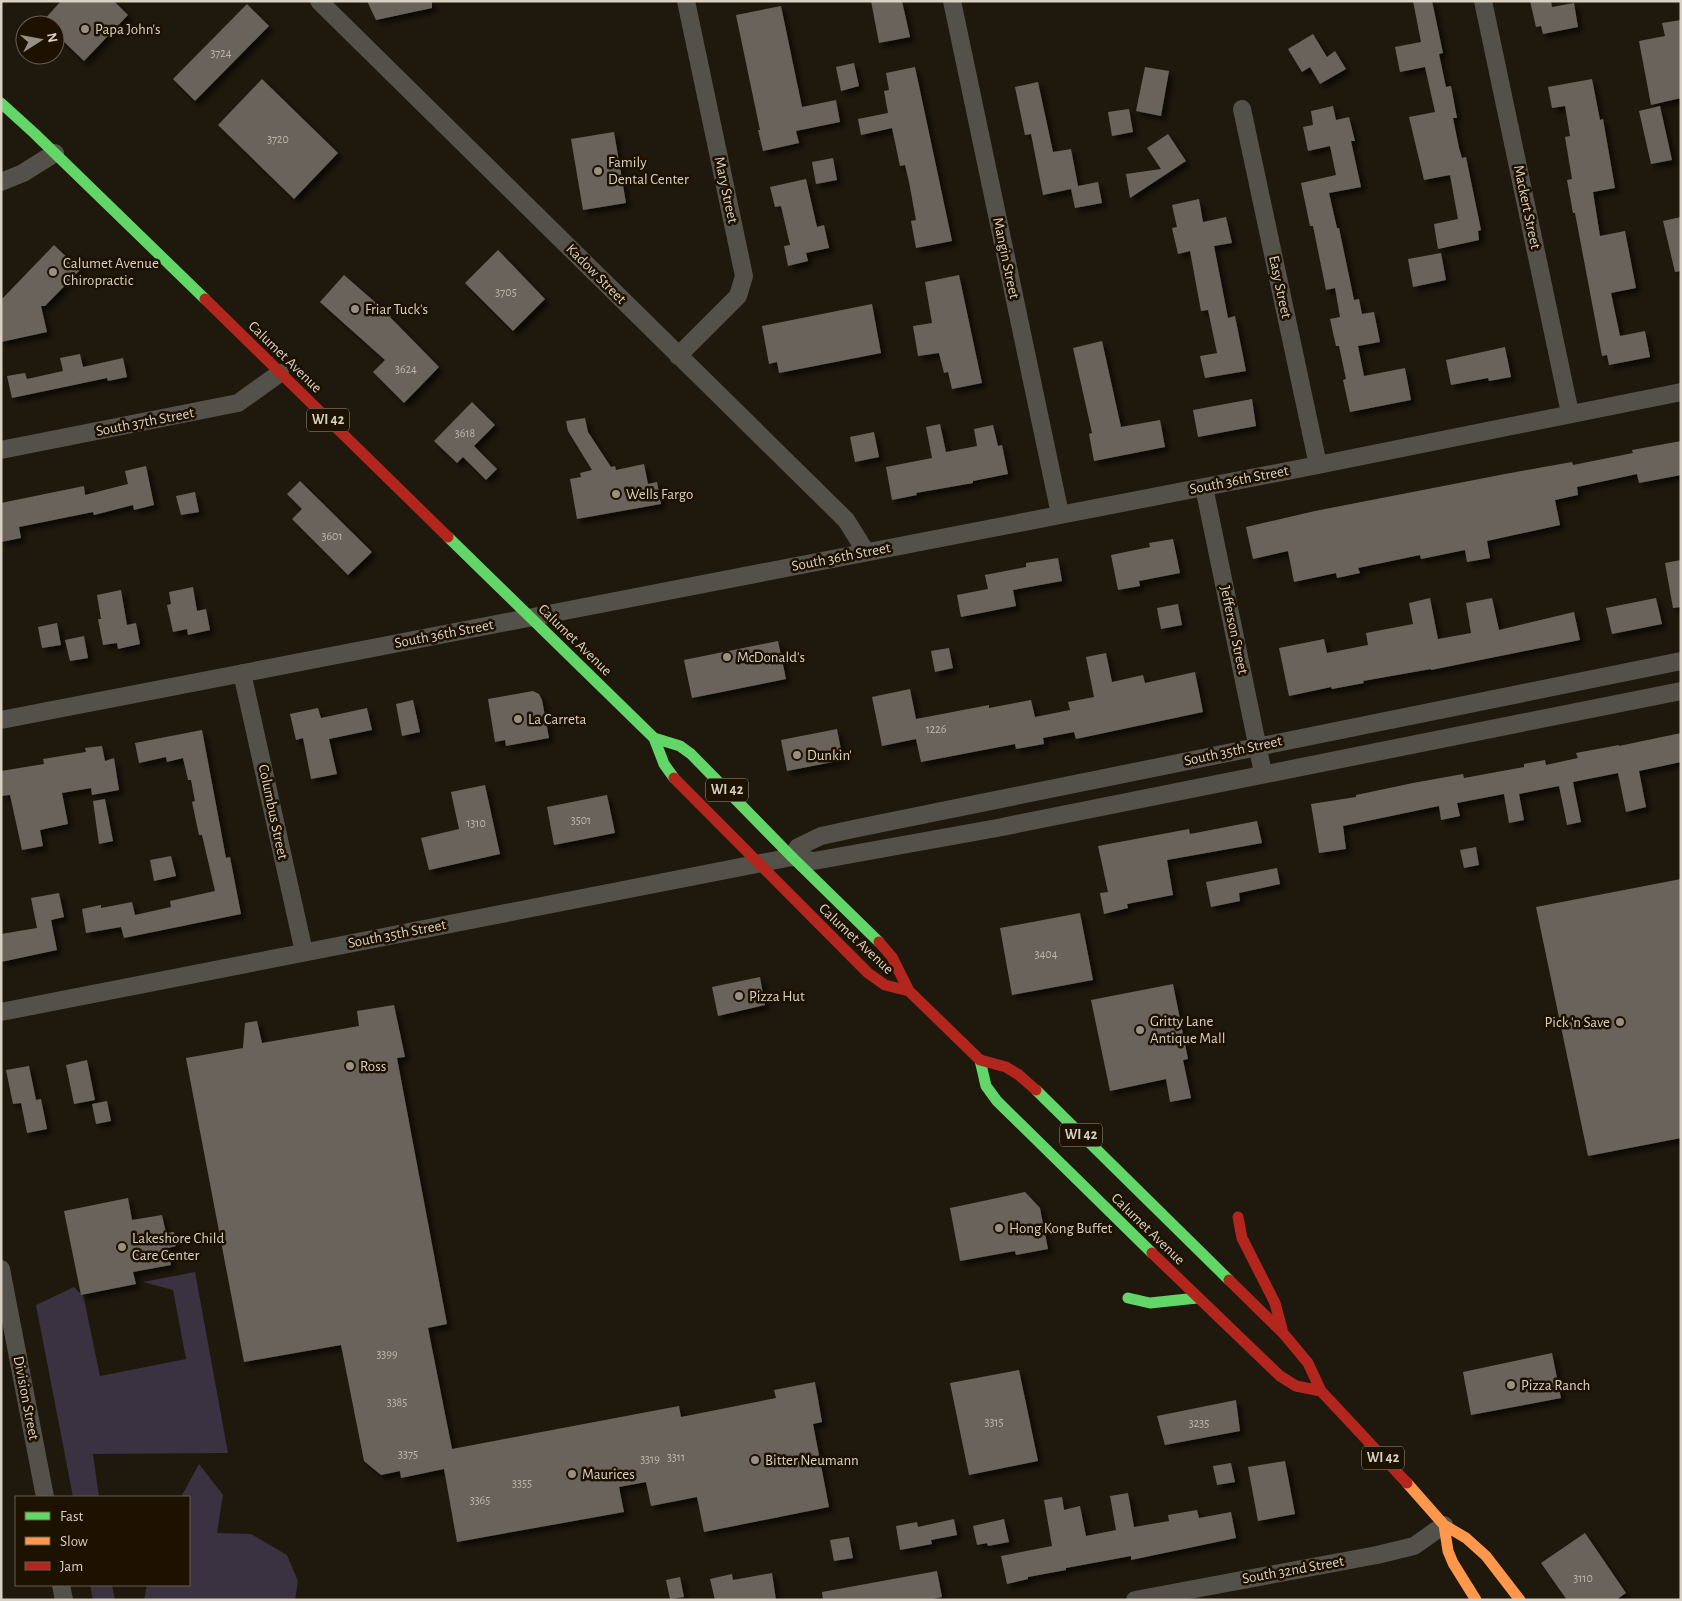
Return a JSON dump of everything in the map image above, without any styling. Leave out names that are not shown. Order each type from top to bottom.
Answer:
[{"type":"main road","name":"Calumet Avenue","points":[[1,103],[55,153],[654,738],[664,764],[671,775],[875,980],[891,989],[909,991]]},
{"type":"main road","name":"Calumet Avenue","points":[[654,738],[680,746],[691,754],[792,857],[884,946],[892,957],[909,991],[980,1060],[1006,1068],[1019,1075],[1170,1229],[1283,1333],[1308,1363],[1321,1391],[1398,1473],[1444,1526],[1466,1538],[1480,1550],[1499,1570],[1520,1600]]},
{"type":"main road","name":"Calumet Avenue","points":[[980,1060],[986,1086],[997,1102],[1150,1246],[1197,1298],[1280,1376],[1296,1386],[1321,1391]]},
{"type":"main road","points":[[1238,1217],[1242,1238],[1275,1304],[1283,1333]]},
{"type":"main road","points":[[1128,1298],[1150,1303],[1197,1298]]},
{"type":"main road","points":[[1444,1526],[1448,1551],[1453,1563],[1476,1600]]},
{"type":"street","name":"Kadow Street","points":[[319,1],[846,520],[866,552]]},
{"type":"street","name":"Mary Street","points":[[678,356],[738,296],[744,276],[686,1]]},
{"type":"street","name":"Mangin Street","points":[[952,1],[1060,514]]},
{"type":"street","name":"Mackert Street","points":[[1483,1],[1570,414]]},
{"type":"street","name":"Easy Street","points":[[1242,109],[1318,465]]},
{"type":"street","points":[[1,182],[23,172],[55,153]]},
{"type":"street","name":"South 37th Street","points":[[1,450],[238,403],[280,373]]},
{"type":"street","name":"South 36th Street","points":[[1,720],[1318,465],[1681,392]]},
{"type":"street","name":"Jefferson Street","points":[[1204,487],[1263,773]]},
{"type":"street","name":"South 35th Street","points":[[792,857],[798,847],[821,836],[1681,661]]},
{"type":"street","name":"Columbus Street","points":[[242,672],[304,952]]},
{"type":"street","name":"South 35th Street","points":[[1,1012],[792,857],[814,861],[997,828],[1263,773],[1681,691]]},
{"type":"street","name":"Division Street","points":[[1,1269],[4,1298],[45,1496]]},
{"type":"street","name":"South 32nd Street","points":[[1135,1600],[1377,1555],[1414,1546],[1444,1526]]},
{"type":"street","points":[[62,1586],[64,1600]]},
{"type":"shaded area","points":[[195,1272],[228,1453],[93,1454],[99,1496],[73,1496],[36,1305],[74,1287],[83,1294],[100,1376],[186,1359],[173,1290],[143,1282]]},
{"type":"shaded area","points":[[199,1464],[223,1495],[217,1533],[251,1534],[287,1555],[298,1581],[295,1600],[144,1600],[147,1586],[190,1586],[190,1496],[182,1496]]},
{"type":"shaded area","points":[[90,1586],[112,1586],[115,1600],[93,1600]]},
{"type":"building","name":"Papa John's","points":[[61,1],[114,1],[128,15],[84,61],[65,43],[65,15],[48,15]]},
{"type":"building","points":[[367,1],[432,1],[432,8],[376,20]]},
{"type":"building","points":[[871,1],[902,1],[910,37],[879,43]]},
{"type":"building","points":[[1413,1],[1432,1],[1443,53],[1439,54],[1446,87],[1451,86],[1457,118],[1453,118],[1459,148],[1462,158],[1466,157],[1481,230],[1478,231],[1479,240],[1438,249],[1434,224],[1458,219],[1450,175],[1424,180],[1409,117],[1435,112],[1425,67],[1400,72],[1395,47],[1421,42]]},
{"type":"building","points":[[1530,1],[1551,1],[1552,7],[1574,3],[1578,27],[1543,34],[1541,26],[1536,27]]},
{"type":"building","points":[[247,4],[269,26],[195,101],[173,79]]},
{"type":"building","points":[[781,6],[802,107],[836,100],[840,122],[796,131],[799,143],[763,151],[736,15]]},
{"type":"building","points":[[1681,20],[1681,98],[1651,105],[1639,41],[1665,36],[1662,23]]},
{"type":"building","points":[[1313,34],[1327,57],[1335,51],[1346,69],[1320,84],[1310,67],[1302,72],[1288,49]]},
{"type":"building","points":[[854,63],[859,86],[841,91],[836,67]]},
{"type":"building","points":[[915,67],[952,241],[916,248],[911,221],[916,220],[909,182],[905,165],[900,166],[892,128],[861,135],[858,119],[888,113],[884,91],[889,90],[886,73]]},
{"type":"building","points":[[1145,67],[1169,71],[1161,116],[1136,111]]},
{"type":"building","points":[[262,79],[338,153],[294,199],[218,125]]},
{"type":"building","points":[[1592,79],[1600,120],[1603,119],[1615,188],[1593,192],[1600,236],[1625,231],[1636,288],[1611,293],[1620,336],[1645,331],[1650,357],[1609,365],[1607,355],[1602,356],[1567,180],[1572,179],[1565,137],[1570,136],[1565,106],[1552,108],[1548,87]]},
{"type":"building","points":[[1038,82],[1053,152],[1071,149],[1078,186],[1098,182],[1102,203],[1075,208],[1071,189],[1043,195],[1031,134],[1025,135],[1015,87]]},
{"type":"building","points":[[1333,106],[1336,120],[1349,117],[1355,141],[1351,141],[1361,187],[1329,193],[1337,228],[1339,228],[1354,300],[1359,299],[1362,314],[1374,312],[1380,342],[1358,346],[1364,376],[1405,368],[1411,400],[1350,412],[1343,380],[1346,379],[1339,346],[1336,346],[1330,319],[1340,317],[1335,288],[1326,290],[1313,226],[1310,226],[1301,183],[1336,175],[1330,146],[1308,151],[1303,127],[1313,125],[1311,111]]},
{"type":"building","points":[[1660,106],[1672,160],[1651,164],[1639,111]]},
{"type":"building","points":[[1129,109],[1133,132],[1112,136],[1108,112]]},
{"type":"building","name":"Family Dental Center","points":[[614,132],[626,203],[583,210],[571,139]]},
{"type":"building","points":[[1168,134],[1186,161],[1130,198],[1126,174],[1161,169],[1147,148]]},
{"type":"building","points":[[833,158],[837,180],[816,184],[812,162]]},
{"type":"building","points":[[806,179],[817,227],[824,225],[829,248],[806,253],[808,261],[788,266],[784,246],[790,245],[781,206],[775,207],[770,187]]},
{"type":"building","points":[[1199,199],[1203,222],[1226,217],[1232,243],[1214,246],[1228,318],[1235,316],[1246,371],[1205,378],[1200,356],[1217,353],[1208,310],[1201,311],[1190,251],[1178,254],[1172,228],[1177,227],[1172,205]]},
{"type":"building","points":[[1681,217],[1681,271],[1675,272],[1663,221]]},
{"type":"building","points":[[54,245],[80,270],[45,306],[41,306],[47,332],[1,342],[1,300]]},
{"type":"building","points":[[498,250],[545,299],[513,331],[465,283]]},
{"type":"building","points":[[1441,253],[1446,280],[1413,287],[1408,259]]},
{"type":"building","points":[[344,275],[391,316],[439,367],[404,403],[373,372],[385,360],[320,302]]},
{"type":"building","points":[[959,275],[982,383],[952,389],[948,372],[944,373],[939,353],[918,356],[913,326],[932,323],[925,282]]},
{"type":"building","points":[[872,304],[881,353],[779,373],[777,362],[769,364],[762,326]]},
{"type":"building","points":[[1102,341],[1121,427],[1160,420],[1165,447],[1094,461],[1089,434],[1092,433],[1073,348]]},
{"type":"building","points":[[1505,347],[1511,377],[1489,381],[1488,378],[1451,385],[1446,360]]},
{"type":"building","points":[[80,354],[83,367],[123,358],[127,377],[108,381],[107,378],[12,398],[7,376],[25,373],[27,379],[63,371],[60,358]]},
{"type":"building","points":[[1252,399],[1256,426],[1198,437],[1193,410]]},
{"type":"building","points":[[472,402],[495,425],[474,446],[497,469],[486,480],[463,457],[457,463],[434,441]]},
{"type":"building","name":"Wells Fargo","points":[[585,418],[588,432],[611,467],[615,466],[616,470],[644,464],[648,484],[657,482],[661,504],[577,519],[570,479],[581,477],[580,473],[592,470],[568,431],[566,421]]},
{"type":"building","points":[[940,424],[946,452],[977,446],[974,429],[993,425],[998,446],[1002,445],[1008,474],[973,481],[973,483],[916,493],[917,495],[892,500],[886,467],[932,458],[926,427]]},
{"type":"building","points":[[874,432],[879,457],[855,462],[850,437]]},
{"type":"building","points":[[1681,441],[1681,475],[1639,483],[1637,474],[1577,487],[1578,495],[1555,500],[1560,525],[1487,541],[1490,558],[1467,562],[1465,550],[1421,559],[1420,555],[1358,568],[1360,573],[1337,578],[1336,573],[1294,582],[1288,551],[1253,559],[1246,527],[1315,511],[1505,474],[1572,462],[1573,465],[1633,453],[1632,450]]},
{"type":"building","points":[[146,466],[154,505],[134,510],[133,505],[94,515],[93,512],[19,527],[21,538],[1,542],[1,503],[84,486],[85,495],[128,484],[125,471]]},
{"type":"building","points":[[300,481],[372,552],[348,575],[292,519],[302,509],[287,494]]},
{"type":"building","points":[[195,492],[199,512],[181,515],[176,496]]},
{"type":"building","points":[[1173,539],[1180,573],[1139,581],[1140,586],[1118,590],[1111,555],[1150,547],[1149,543]]},
{"type":"building","points":[[1058,558],[1062,581],[1013,590],[1016,606],[961,617],[957,595],[988,589],[985,575],[1026,567],[1026,563]]},
{"type":"building","points":[[1681,560],[1681,607],[1673,608],[1665,563]]},
{"type":"building","points":[[193,587],[197,611],[206,609],[210,630],[188,635],[187,629],[173,632],[167,605],[171,604],[169,592]]},
{"type":"building","points":[[121,590],[127,625],[136,623],[140,644],[118,649],[117,643],[103,645],[98,619],[101,619],[97,595]]},
{"type":"building","points":[[1430,598],[1438,639],[1471,633],[1466,603],[1492,598],[1499,630],[1574,612],[1580,640],[1289,696],[1279,648],[1324,639],[1327,653],[1368,645],[1366,633],[1413,624],[1409,603]]},
{"type":"building","points":[[1656,598],[1662,624],[1612,634],[1606,608]]},
{"type":"building","points":[[1178,604],[1182,625],[1161,629],[1157,608]]},
{"type":"building","points":[[57,623],[61,645],[42,648],[38,627]]},
{"type":"building","points":[[84,636],[88,658],[70,661],[65,640]]},
{"type":"building","points":[[778,641],[786,679],[692,698],[684,660]]},
{"type":"building","points":[[949,648],[953,668],[935,672],[931,651]]},
{"type":"building","points":[[1106,653],[1112,682],[1143,675],[1145,683],[1195,672],[1203,712],[1076,739],[1074,732],[1043,738],[1044,744],[1016,749],[1015,744],[921,762],[916,739],[882,746],[872,697],[910,689],[916,719],[989,705],[989,708],[1031,700],[1035,717],[1070,710],[1068,702],[1094,697],[1086,657]]},
{"type":"building","name":"La Carreta","points":[[533,691],[539,694],[542,700],[549,738],[506,746],[505,740],[495,742],[488,699]]},
{"type":"building","points":[[413,700],[420,732],[402,736],[396,704]]},
{"type":"building","points":[[318,708],[321,718],[367,708],[372,730],[329,739],[337,774],[311,779],[303,738],[296,740],[290,714]]},
{"type":"building","points":[[837,729],[843,760],[787,771],[781,740]]},
{"type":"building","points":[[202,730],[226,858],[230,857],[241,914],[124,938],[121,927],[86,933],[82,909],[101,905],[101,908],[132,902],[135,915],[171,907],[170,901],[215,891],[202,835],[199,835],[192,802],[195,801],[191,780],[188,780],[183,758],[167,762],[166,757],[139,763],[135,743]]},
{"type":"building","points":[[1681,733],[1681,762],[1639,771],[1646,807],[1626,812],[1618,773],[1573,782],[1581,822],[1567,825],[1559,786],[1519,794],[1524,820],[1509,823],[1504,794],[1457,803],[1460,816],[1441,820],[1439,806],[1343,826],[1346,849],[1319,853],[1311,804],[1356,797],[1356,795],[1463,774],[1464,778],[1524,767],[1524,764],[1545,760],[1546,765],[1578,758],[1576,753]]},
{"type":"building","points":[[102,746],[105,761],[114,758],[119,790],[92,795],[91,788],[62,793],[68,824],[40,830],[43,846],[22,850],[10,795],[1,796],[1,771],[44,764],[43,759],[86,752],[85,748]]},
{"type":"building","points":[[485,785],[500,854],[429,870],[421,838],[459,829],[451,792]]},
{"type":"building","points":[[607,795],[615,833],[554,845],[547,807]]},
{"type":"building","points":[[105,799],[113,841],[99,844],[93,801]]},
{"type":"building","points":[[1257,821],[1262,843],[1167,860],[1173,895],[1127,904],[1128,908],[1104,914],[1100,893],[1108,892],[1098,846],[1189,829],[1190,834]]},
{"type":"building","points":[[1476,847],[1479,865],[1464,868],[1460,850]]},
{"type":"building","points":[[171,856],[176,876],[154,881],[150,860]]},
{"type":"building","points":[[1277,868],[1280,884],[1239,893],[1240,901],[1211,907],[1206,882]]},
{"type":"building","name":"Pick 'n Save","points":[[1681,879],[1681,1138],[1588,1156],[1536,907]]},
{"type":"building","points":[[59,893],[64,917],[51,920],[57,950],[1,962],[1,934],[37,928],[31,898]]},
{"type":"building","points":[[1080,913],[1093,980],[1012,995],[1000,928]]},
{"type":"building","name":"Pizza Hut","points":[[760,977],[765,1005],[718,1016],[712,987]]},
{"type":"building","name":"Gritty Lane Antique Mall","points":[[1173,984],[1188,1059],[1183,1060],[1191,1098],[1170,1102],[1166,1079],[1110,1091],[1091,1000]]},
{"type":"building","points":[[394,1005],[405,1057],[397,1058],[447,1324],[428,1328],[452,1449],[679,1406],[681,1417],[776,1398],[774,1390],[815,1382],[822,1422],[813,1424],[829,1507],[704,1532],[697,1497],[651,1506],[646,1482],[619,1487],[624,1512],[457,1542],[444,1469],[401,1478],[400,1471],[381,1475],[364,1461],[341,1345],[244,1362],[186,1058],[243,1048],[245,1023],[257,1021],[262,1043],[359,1026],[357,1011]]},
{"type":"building","points":[[87,1060],[95,1100],[74,1104],[66,1065]]},
{"type":"building","points":[[29,1066],[36,1100],[41,1099],[47,1129],[27,1133],[21,1103],[13,1104],[6,1070]]},
{"type":"building","points":[[107,1101],[111,1121],[96,1124],[92,1104]]},
{"type":"building","name":"Hong Kong Buffet","points":[[1025,1192],[1040,1208],[1048,1249],[1016,1255],[1015,1251],[960,1261],[950,1208]]},
{"type":"building","name":"Lakeshore Child Care Center","points":[[128,1198],[132,1220],[162,1215],[166,1233],[174,1232],[176,1246],[168,1248],[171,1265],[133,1272],[136,1284],[81,1295],[64,1211]]},
{"type":"building","name":"Pizza Ranch","points":[[1552,1353],[1561,1398],[1471,1415],[1463,1372]]},
{"type":"building","points":[[1019,1370],[1038,1461],[969,1475],[950,1383]]},
{"type":"building","points":[[1236,1400],[1240,1431],[1165,1445],[1157,1416]]},
{"type":"building","points":[[1285,1461],[1295,1514],[1258,1521],[1248,1467]]},
{"type":"building","points":[[1231,1463],[1235,1482],[1217,1485],[1213,1466]]},
{"type":"building","points":[[1128,1493],[1134,1527],[1169,1521],[1168,1515],[1197,1510],[1199,1518],[1231,1512],[1236,1538],[1131,1560],[1131,1556],[1066,1568],[1066,1570],[1028,1577],[1028,1579],[1007,1584],[1001,1556],[1052,1546],[1044,1500],[1062,1497],[1064,1510],[1080,1506],[1086,1536],[1116,1530],[1110,1496]]},
{"type":"building","points":[[954,1519],[957,1535],[931,1540],[932,1544],[900,1550],[896,1526],[917,1522],[918,1527]]},
{"type":"building","points":[[1004,1519],[1009,1542],[988,1546],[987,1543],[977,1545],[973,1526]]},
{"type":"building","points":[[1585,1533],[1626,1593],[1616,1600],[1567,1600],[1541,1563]]},
{"type":"building","points":[[849,1537],[853,1558],[834,1561],[830,1540]]},
{"type":"building","points":[[937,1571],[942,1597],[928,1600],[823,1600],[822,1592]]},
{"type":"building","points":[[772,1573],[776,1600],[715,1600],[710,1579],[732,1574],[733,1580]]},
{"type":"building","points":[[680,1577],[684,1597],[670,1599],[666,1580]]},
{"type":"traffic: fast","points":[[1,103],[205,299]]},
{"type":"traffic: fast","points":[[448,537],[654,738],[664,764],[674,778]]},
{"type":"traffic: fast","points":[[654,738],[680,746],[691,754],[879,942]]},
{"type":"traffic: fast","points":[[980,1060],[986,1086],[997,1101],[1152,1253]]},
{"type":"traffic: fast","points":[[1036,1090],[1229,1280]]},
{"type":"traffic: fast","points":[[1128,1298],[1150,1303],[1197,1298]]},
{"type":"traffic: slow","points":[[1407,1483],[1444,1525],[1466,1538],[1486,1556],[1520,1600]]},
{"type":"traffic: slow","points":[[1444,1525],[1448,1551],[1453,1563],[1476,1600]]},
{"type":"traffic: jam","points":[[205,299],[448,537]]},
{"type":"traffic: jam","points":[[674,778],[868,973],[885,985],[909,991]]},
{"type":"traffic: jam","points":[[879,942],[892,957],[909,991],[980,1060],[1006,1067],[1019,1075],[1036,1090]]},
{"type":"traffic: jam","points":[[1238,1217],[1242,1238],[1275,1303],[1282,1329]]},
{"type":"traffic: jam","points":[[1152,1253],[1280,1376],[1296,1386],[1321,1391]]},
{"type":"traffic: jam","points":[[1229,1280],[1283,1333],[1308,1363],[1321,1391],[1407,1483]]},
{"type":"place","name":"Papa John's","points":[[85,29]]},
{"type":"place","name":"Family Dental Center","points":[[598,171]]},
{"type":"place","name":"Calumet Avenue Chiropractic","points":[[53,272]]},
{"type":"place","name":"Friar Tuck's","points":[[355,309]]},
{"type":"place","name":"Wells Fargo","points":[[616,494]]},
{"type":"place","name":"McDonald's","points":[[727,657]]},
{"type":"place","name":"La Carreta","points":[[518,719]]},
{"type":"place","name":"Dunkin'","points":[[797,755]]},
{"type":"place","name":"Pizza Hut","points":[[739,996]]},
{"type":"place","name":"Pick 'n Save","points":[[1620,1022]]},
{"type":"place","name":"Gritty Lane Antique Mall","points":[[1140,1030]]},
{"type":"place","name":"Ross","points":[[350,1066]]},
{"type":"place","name":"Hong Kong Buffet","points":[[999,1228]]},
{"type":"place","name":"Lakeshore Child Care Center","points":[[122,1247]]},
{"type":"place","name":"Pizza Ranch","points":[[1511,1385]]},
{"type":"place","name":"Bitter Neumann","points":[[755,1460]]},
{"type":"place","name":"Maurices","points":[[572,1474]]}]
